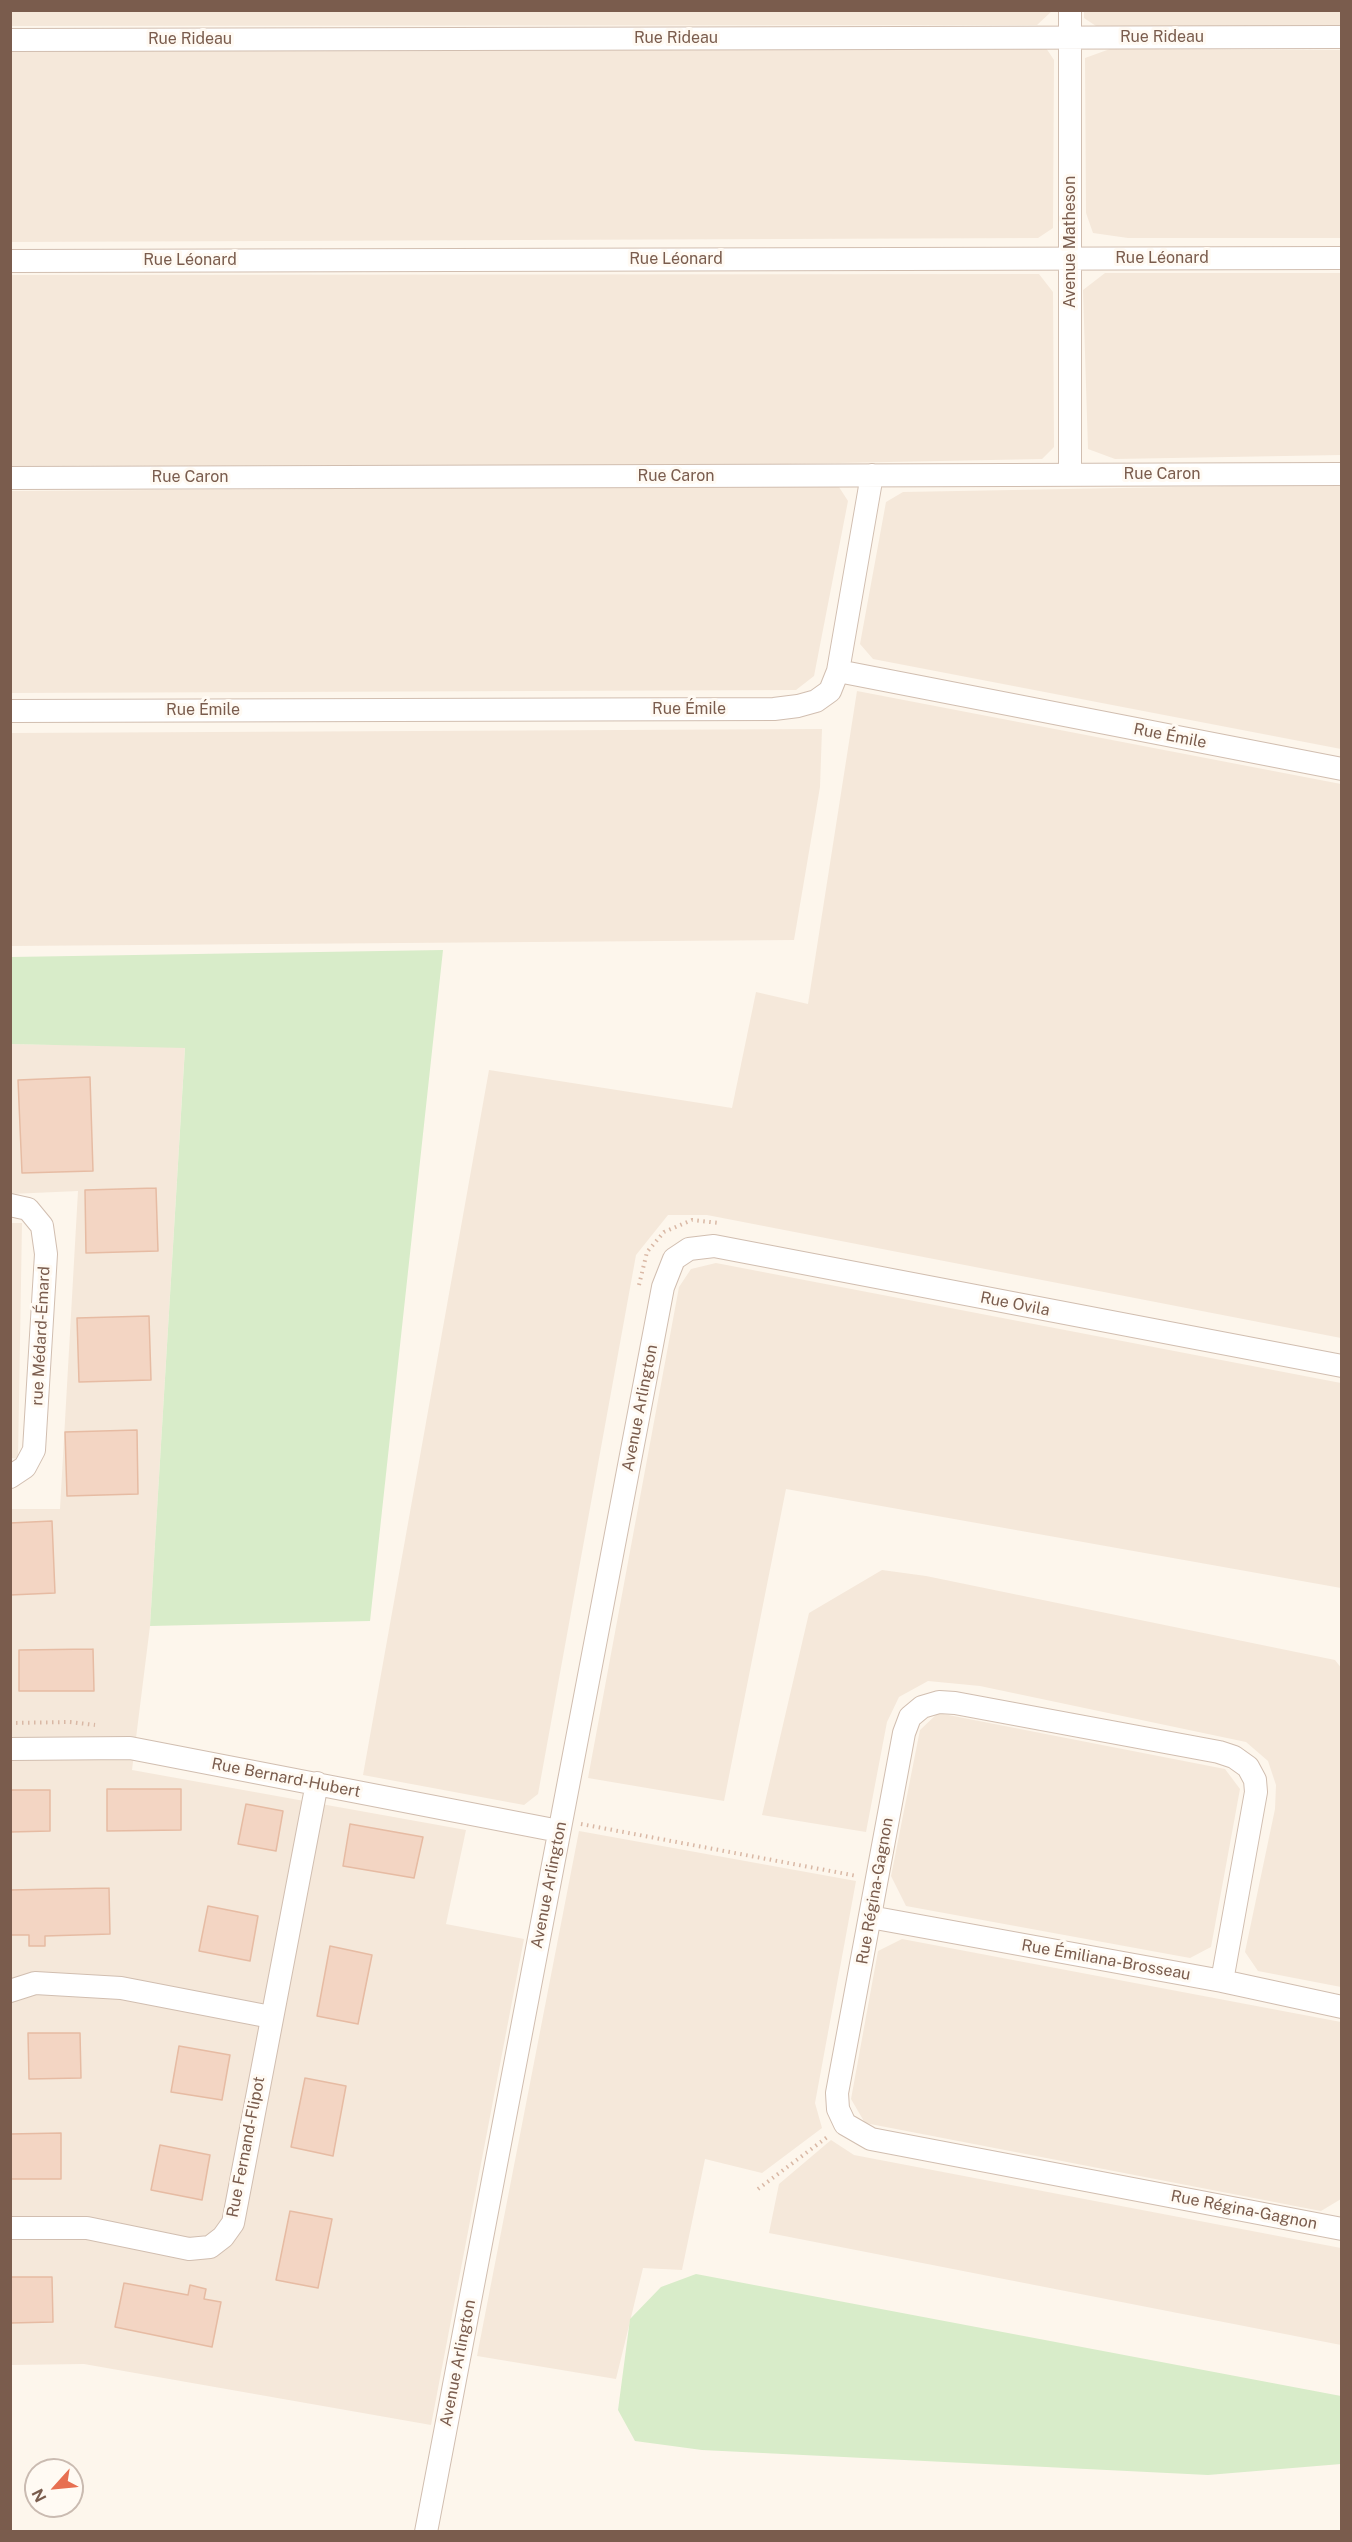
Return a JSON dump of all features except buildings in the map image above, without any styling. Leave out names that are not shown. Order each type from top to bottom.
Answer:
[{"type":"street","name":"Avenue Matheson","points":[[1070,10],[1070,474]]},
{"type":"street","name":"Rue Rideau","points":[[10,40],[1341,37]]},
{"type":"street","name":"Rue Léonard","points":[[10,261],[1341,258]]},
{"type":"street","name":"Rue Caron","points":[[10,478],[1341,474]]},
{"type":"street","points":[[838,671],[872,476]]},
{"type":"street","name":"Rue Émile","points":[[10,711],[774,709],[816,701],[830,691],[838,671],[1341,769]]},
{"type":"street","name":"rue Médard-Émard","points":[[10,1205],[28,1209],[42,1226],[46,1254],[34,1450],[25,1467],[10,1477]]},
{"type":"street","name":"Rue Ovila","points":[[689,1249],[700,1246],[722,1247],[1341,1366]]},
{"type":"street","name":"Avenue Arlington","points":[[426,2532],[569,1827],[663,1287],[668,1269],[674,1259],[689,1249]]},
{"type":"street","name":"Rue Régina-Gagnon","points":[[1222,1981],[1256,1792],[1255,1780],[1248,1767],[1234,1757],[1219,1752],[955,1703],[939,1701],[922,1707],[910,1717],[904,1733],[837,2093],[838,2109],[845,2124],[855,2132],[871,2139],[1341,2229]]},
{"type":"street","name":"Rue Bernard-Hubert","points":[[10,1749],[130,1748],[569,1827]]},
{"type":"street","name":"Rue Fernand-Flipot","points":[[10,2228],[87,2228],[189,2250],[210,2247],[223,2237],[233,2223],[318,1783]]},
{"type":"street","name":"Rue Émiliana-Brosseau","points":[[870,1917],[1222,1981],[1341,2007]]},
{"type":"street","points":[[10,1991],[35,1983],[122,1988],[271,2018]]},
{"type":"path","points":[[569,1827],[860,1876]]},
{"type":"path","points":[[758,2188],[833,2133]]},
{"type":"shaded area","points":[[11,10],[1052,11],[1037,25],[10,26]]},
{"type":"shaded area","points":[[1084,11],[1341,11],[1341,27],[1099,28],[1084,18]]},
{"type":"shaded area","points":[[1046,48],[1054,60],[1053,228],[1038,238],[11,242],[11,50]]},
{"type":"shaded area","points":[[1110,49],[1341,50],[1341,238],[1128,238],[1093,233],[1086,213],[1085,58]]},
{"type":"shaded area","points":[[1105,273],[1341,273],[1341,455],[1115,459],[1088,449],[1083,290]]},
{"type":"shaded area","points":[[1039,274],[1053,292],[1054,447],[1042,459],[736,465],[11,466],[10,275]]},
{"type":"shaded area","points":[[1341,484],[1341,749],[873,659],[860,644],[886,502],[903,492]]},
{"type":"shaded area","points":[[839,487],[848,501],[814,676],[796,690],[11,693],[10,491]]},
{"type":"shaded area","points":[[857,691],[1341,784],[1341,1338],[707,1215],[668,1215],[636,1255],[538,1794],[524,1805],[363,1775],[489,1070],[732,1108],[756,992],[808,1004]]},
{"type":"shaded area","points":[[822,729],[820,787],[794,940],[11,946],[11,733]]},
{"type":"shaded area","points":[[11,1044],[185,1047],[150,1626],[132,1770],[466,1830],[446,1924],[524,1939],[431,2425],[84,2364],[11,2365],[10,1509],[60,1509],[78,1191],[11,1194]]},
{"type":"shaded area","points":[[11,1223],[22,1223],[18,1459],[11,1458]]},
{"type":"shaded area","points":[[716,1263],[1341,1383],[1341,1588],[786,1489],[724,1801],[588,1778],[679,1287],[691,1269]]},
{"type":"shaded area","points":[[882,1570],[926,1576],[1335,1660],[1342,1669],[1341,1987],[1258,1971],[1245,1952],[1275,1809],[1276,1785],[1268,1761],[1246,1742],[980,1686],[928,1681],[899,1697],[887,1722],[866,1832],[762,1815],[809,1613]]},
{"type":"shaded area","points":[[938,1713],[1225,1769],[1240,1789],[1211,1947],[1190,1958],[906,1906],[891,1876],[920,1730]]},
{"type":"shaded area","points":[[579,1831],[856,1881],[815,2103],[822,2128],[762,2173],[705,2159],[682,2270],[643,2268],[616,2379],[477,2356]]},
{"type":"shaded area","points":[[902,1939],[1341,2022],[1341,2199],[1321,2211],[865,2123],[851,2099],[878,1951]]},
{"type":"shaded area","points":[[831,2140],[854,2155],[1341,2248],[1341,2345],[769,2233],[779,2184]]},
{"type":"green space","points":[[443,950],[370,1621],[150,1626],[185,1048],[11,1044],[11,957]]},
{"type":"green space","points":[[696,2274],[1341,2396],[1341,2464],[1208,2475],[702,2450],[635,2441],[618,2410],[630,2319],[661,2287]]}]
